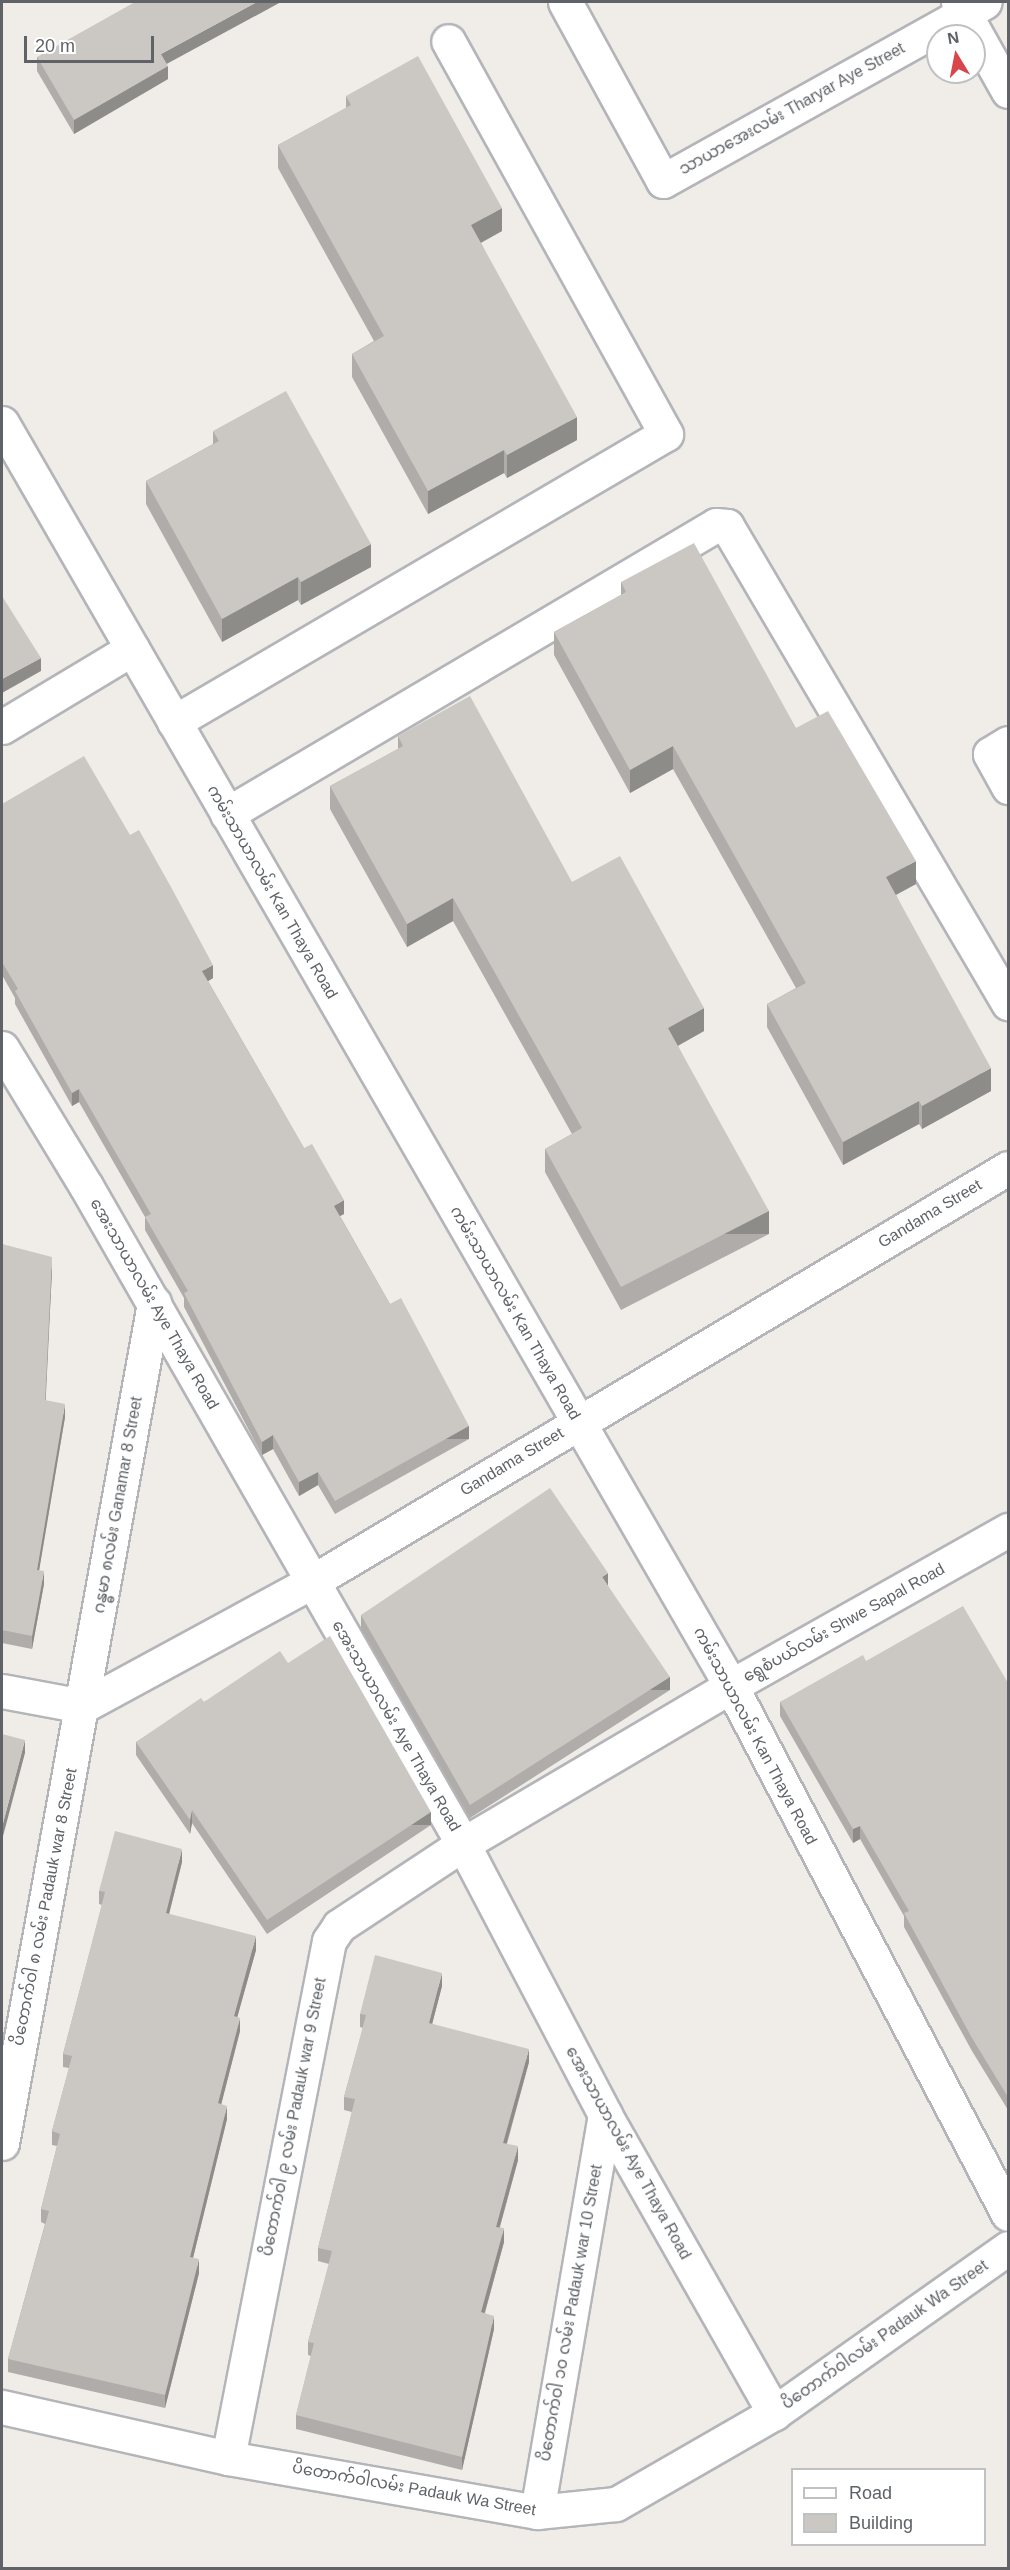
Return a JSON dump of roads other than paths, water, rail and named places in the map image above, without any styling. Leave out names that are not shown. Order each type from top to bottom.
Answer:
[{"type":"street","name":"သာယာအေးလမ်း Tharyar Aye Street","points":[[565,2],[663,181],[969,5]]},
{"type":"street","points":[[969,5],[1008,91]]},
{"type":"street","points":[[174,722],[666,434],[448,41]]},
{"type":"street","name":"ကမ်းသာယာလမ်း Kan Thaya Road","points":[[2,423],[730,1686],[1008,2214]]},
{"type":"street","points":[[227,814],[716,525],[728,526],[1008,1003]]},
{"type":"street","points":[[2,727],[132,649]]},
{"type":"street","points":[[1008,743],[990,754],[1008,787]]},
{"type":"street","name":"အေးသာယာလမ်း Aye Thaya Road","points":[[2,1048],[11,1086],[154,1303],[463,1844],[605,2115],[774,2413]]},
{"type":"street","name":"Gandama Street","points":[[83,1706],[313,1581],[1008,1168]]},
{"type":"street","name":"ဂန္ဓမာ ၈လမ်း Ganamar 8 Street","points":[[83,1706],[154,1303]]},
{"type":"street","name":"ရွေစံပယ်လမ်း Shwe Sapal Road","points":[[463,1844],[730,1686],[1004,1543]]},
{"type":"street","points":[[2,1691],[83,1706]]},
{"type":"street","name":"ပိတောက်ဝါ ၈ လမ်း Padauk war 8 Street","points":[[2,2143],[83,1706]]},
{"type":"street","name":"ပိတောက်ဝါ ၉ လမ်း Padauk war 9 Street","points":[[228,2457],[329,1941],[339,1926],[463,1844]]},
{"type":"street","name":"ပိတောက်ဝါ ၁၀ လမ်း Padauk war 10 Street","points":[[537,2512],[605,2115]]},
{"type":"street","name":"ပိတောက်ဝါလမ်း Padauk Wa Street","points":[[2,2407],[228,2457],[537,2512],[616,2504],[774,2413],[1008,2248]]}]
